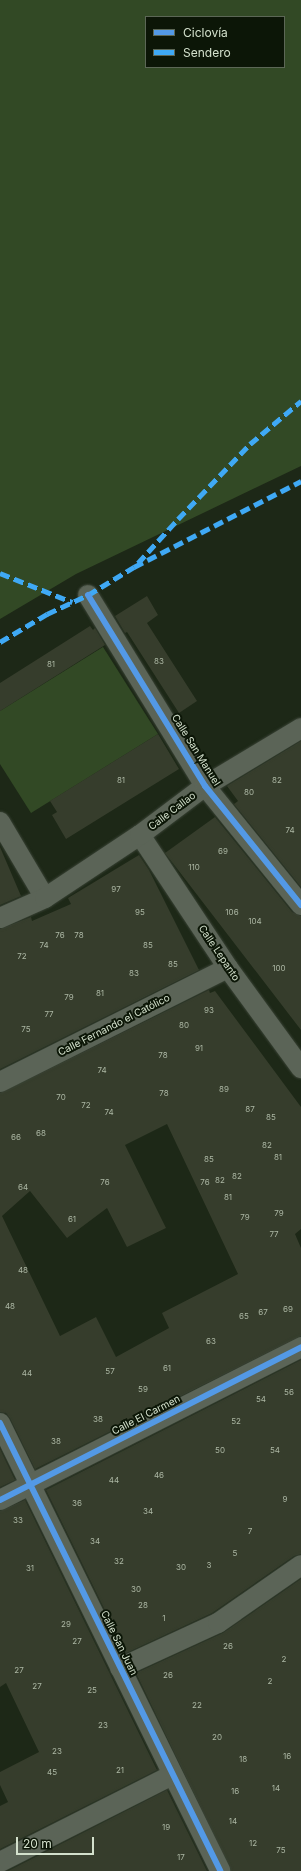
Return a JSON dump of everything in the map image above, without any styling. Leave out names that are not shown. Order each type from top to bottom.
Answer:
[{"type":"street","name":"Calle San Manuel","points":[[88,595],[205,786],[301,905]]},
{"type":"street","name":"Calle Callao","points":[[0,918],[45,898],[140,835],[205,786],[301,728]]},
{"type":"street","points":[[0,822],[45,898]]},
{"type":"street","name":"Calle Lepanto","points":[[140,835],[228,968],[301,1068]]},
{"type":"street","name":"Calle Fernando el Católico","points":[[0,1082],[228,968]]},
{"type":"street","name":"Calle El Carmen","points":[[0,1500],[301,1347]]},
{"type":"street","name":"Calle San Juan","points":[[0,1423],[172,1776],[220,1871]]},
{"type":"street","points":[[120,1668],[218,1623],[301,1565]]},
{"type":"street","points":[[0,1862],[172,1776]]},
{"type":"green space","points":[[0,0],[301,0],[301,466],[76,574],[0,619]]},
{"type":"green space","points":[[103,647],[158,734],[31,813],[0,764],[0,711]]},
{"type":"building","points":[[147,596],[158,615],[147,623],[197,701],[179,713],[127,632],[125,633],[115,616]]},
{"type":"building","points":[[90,626],[93,630],[95,628],[105,645],[0,711],[0,683]]},
{"type":"building","points":[[158,734],[179,769],[66,839],[52,815],[57,812],[50,801]]},
{"type":"building","points":[[301,741],[301,887],[234,804],[238,801],[227,786]]},
{"type":"building","points":[[215,817],[292,912],[301,916],[301,1030],[165,853]]},
{"type":"building","points":[[0,847],[21,896],[0,905]]},
{"type":"building","points":[[139,855],[149,870],[199,970],[0,1069],[0,929],[31,917],[32,921],[71,904],[68,898]]},
{"type":"building","points":[[209,990],[210,993],[215,991],[301,1107],[301,1229],[295,1234],[301,1248],[301,1336],[35,1469],[10,1418],[6,1413],[0,1412],[0,1093]],"holes":[[[167,1124],[238,1274],[162,1313],[169,1328],[116,1357],[96,1317],[60,1336],[2,1216],[30,1191],[67,1238],[107,1208],[127,1247],[166,1228],[125,1145]]]},
{"type":"building","points":[[301,1360],[301,1554],[294,1556],[212,1613],[126,1653],[46,1490]]},
{"type":"building","points":[[0,1449],[15,1480],[0,1487]]},
{"type":"building","points":[[25,1500],[157,1770],[0,1849],[0,1806],[8,1802],[0,1785],[0,1772],[39,1752],[6,1683],[0,1687],[0,1511]]},
{"type":"building","points":[[301,1579],[301,1871],[231,1871],[136,1673],[223,1633]]},
{"type":"building","points":[[167,1790],[207,1871],[8,1871]]},
{"type":"marked path","points":[[138,563],[250,444],[301,401]]},
{"type":"marked path","points":[[0,642],[47,614],[88,595],[134,567],[301,481]]},
{"type":"marked path","points":[[0,573],[72,602]]},
{"type":"cycle path","points":[[88,595],[205,786],[301,905]]},
{"type":"cycle path","points":[[0,1500],[301,1347]]},
{"type":"cycle path","points":[[0,1423],[220,1871]]}]
